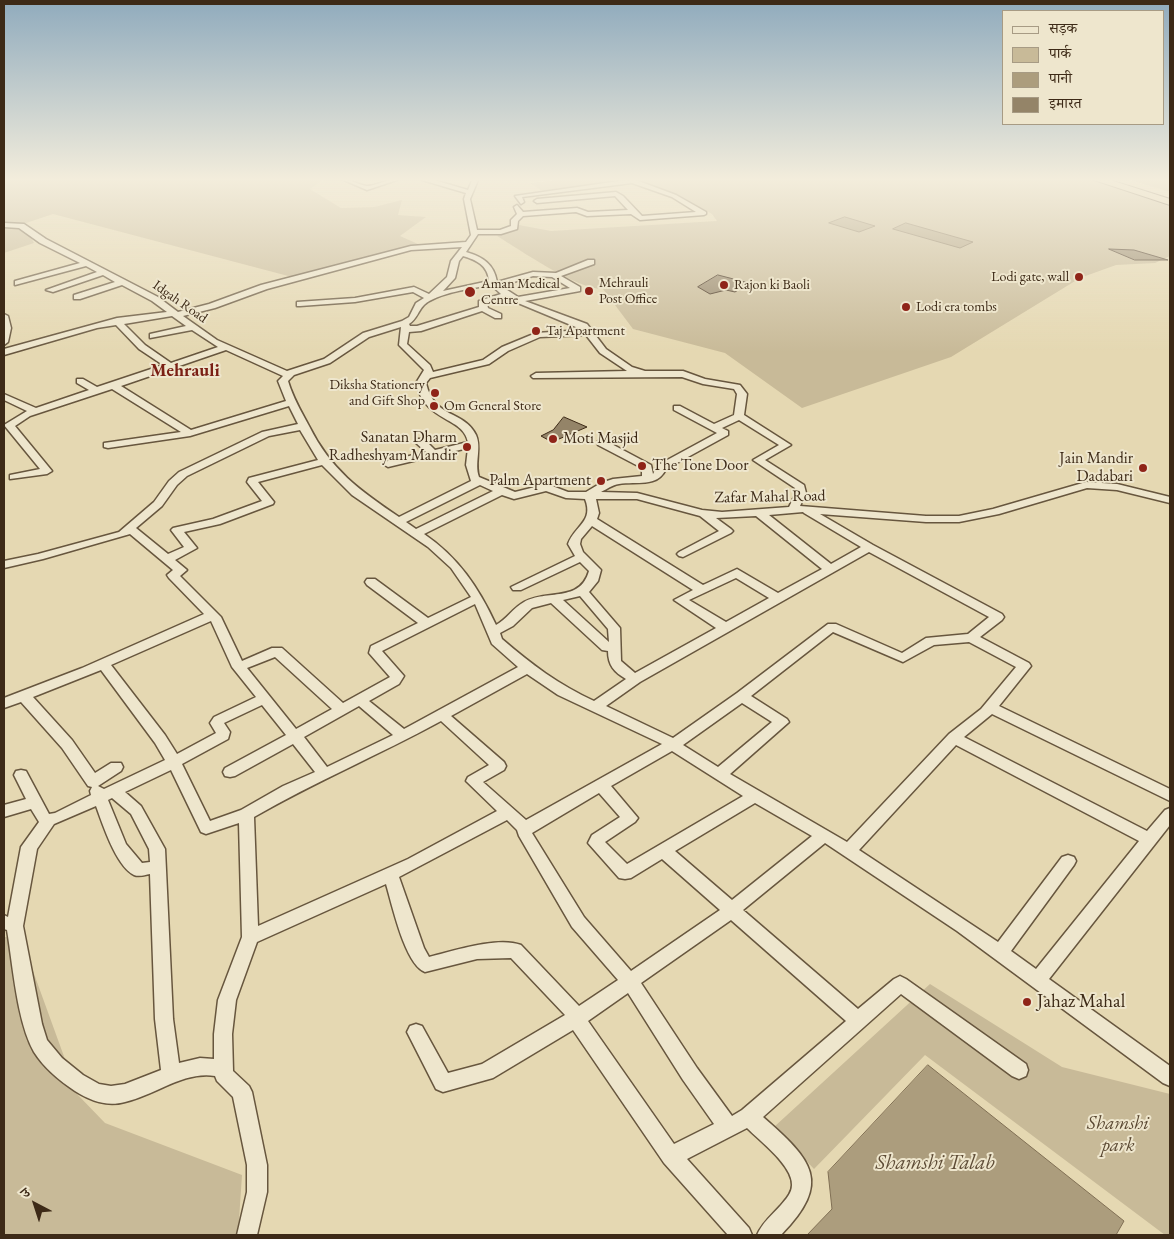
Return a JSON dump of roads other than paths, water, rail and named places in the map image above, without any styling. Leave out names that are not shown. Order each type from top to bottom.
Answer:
[{"type":"street","name":"Idgah Road","points":[[35,236],[155,299],[224,348],[288,375]]},
{"type":"street","points":[[398,522],[478,482],[472,473],[470,463],[474,443],[465,427],[433,409],[421,388],[421,384],[427,376],[427,367],[403,345],[406,326],[415,315],[419,305],[451,278],[453,265],[474,236]]},
{"type":"street","points":[[4,352],[117,321],[175,314],[220,303],[264,287],[411,248],[469,244]]},
{"type":"street","points":[[461,253],[486,264],[492,271],[494,284],[507,295],[558,318],[584,326],[596,343],[614,361],[644,374]]},
{"type":"street","points":[[300,304],[355,300],[414,289],[430,297],[533,274],[556,275],[591,262]]},
{"type":"street","points":[[18,283],[86,264]]},
{"type":"street","points":[[50,290],[103,273]]},
{"type":"street","points":[[517,300],[577,289],[556,275]]},
{"type":"street","points":[[77,297],[122,282]]},
{"type":"street","points":[[483,309],[482,303],[507,295]]},
{"type":"street","points":[[498,316],[483,309],[418,329],[406,326],[381,331],[377,338],[357,342],[327,361],[288,375],[284,381],[284,386],[314,447],[324,461],[356,493],[415,534],[455,566],[478,598],[492,632],[500,644],[527,668],[563,692],[640,726],[674,744],[754,796],[824,835],[1000,953],[1170,1077]]},
{"type":"street","points":[[4,316],[7,328],[4,342]]},
{"type":"street","points":[[539,335],[558,318]]},
{"type":"street","points":[[117,321],[142,346],[171,367]]},
{"type":"street","points":[[153,336],[192,327]]},
{"type":"street","points":[[427,376],[486,362],[505,349],[539,335],[590,332]]},
{"type":"street","points":[[14,477],[48,471],[8,430],[9,425],[36,411],[224,348]]},
{"type":"street","points":[[536,376],[676,373],[709,382],[734,385],[742,394],[740,416]]},
{"type":"street","points":[[80,381],[97,391]]},
{"type":"street","points":[[113,385],[190,433]]},
{"type":"street","points":[[4,397],[36,411]]},
{"type":"street","points":[[108,445],[138,438],[160,438],[190,433],[292,402]]},
{"type":"street","points":[[492,632],[509,623],[522,608],[553,598],[583,592],[595,573],[592,566],[574,548],[574,540],[588,526],[591,520],[593,506],[589,495],[605,485],[617,481],[648,480],[655,477],[662,467],[724,434],[724,431],[677,408]]},
{"type":"street","points":[[716,427],[740,416]]},
{"type":"street","points":[[740,416],[786,445],[758,460],[800,486],[799,509],[998,617],[971,638]]},
{"type":"street","points":[[4,564],[116,537],[130,529],[158,504],[173,483],[183,474],[266,434],[304,426]]},
{"type":"street","points":[[420,441],[433,453]]},
{"type":"street","points":[[388,464],[474,443]]},
{"type":"street","points":[[602,443],[647,467],[648,480]]},
{"type":"street","points":[[167,559],[191,548],[178,530],[216,522],[269,502],[252,482],[253,480],[324,461]]},
{"type":"street","name":"Zafar Mahal Road","points":[[478,482],[514,496],[543,486],[564,494],[637,496],[700,512],[722,515],[799,509],[926,520],[959,519],[995,512],[1086,485],[1118,487],[1170,500]]},
{"type":"street","points":[[415,534],[501,491]]},
{"type":"street","points":[[683,554],[727,530],[700,512]]},
{"type":"street","points":[[758,512],[830,569]]},
{"type":"street","points":[[591,520],[702,590]]},
{"type":"street","points":[[130,529],[181,570],[172,575],[210,616],[217,620],[239,667],[296,736],[324,774]]},
{"type":"street","points":[[595,707],[635,679],[869,547]]},
{"type":"street","points":[[517,587],[582,557]]},
{"type":"street","points":[[726,628],[680,600],[738,573],[778,599]]},
{"type":"street","points":[[371,582],[427,623]]},
{"type":"street","points":[[583,592],[614,628],[617,635],[614,661],[616,665],[635,679]]},
{"type":"street","points":[[230,772],[397,679],[395,674],[374,651],[478,598]]},
{"type":"street","points":[[553,598],[607,647]]},
{"type":"street","points":[[4,703],[103,664],[210,616]]},
{"type":"street","points":[[525,828],[674,744],[742,696],[832,627],[903,658],[930,641],[971,638],[1024,666],[990,707],[954,738],[848,851]]},
{"type":"street","points":[[239,667],[277,650],[342,710]]},
{"type":"street","points":[[103,664],[160,739],[174,762],[206,828],[246,814],[288,790],[403,736],[527,668]]},
{"type":"street","points":[[24,696],[68,744],[93,782],[107,795],[136,810],[156,849],[164,1019],[171,1074]]},
{"type":"street","points":[[719,774],[782,722],[742,696]]},
{"type":"street","points":[[247,1235],[257,1192],[257,1165],[242,1092],[224,1074],[224,1071],[215,1067],[201,1066],[171,1074],[120,1094],[105,1096],[72,1078],[50,1058],[37,1039],[9,924],[29,847],[49,820],[107,795],[223,735],[217,723],[219,720],[264,699]]},
{"type":"street","points":[[360,700],[403,736]]},
{"type":"street","points":[[990,707],[1170,794]]},
{"type":"street","points":[[441,714],[499,766],[473,782],[525,828],[526,836],[578,922],[631,983],[690,1074],[729,1128]]},
{"type":"street","points":[[954,738],[1150,840]]},
{"type":"street","points":[[93,782],[116,767]]},
{"type":"street","points":[[21,775],[42,817],[49,820]]},
{"type":"street","points":[[602,786],[630,816],[628,821],[595,841],[622,872],[628,873],[754,796]]},
{"type":"street","points":[[107,795],[118,847],[138,870],[157,867]]},
{"type":"street","points":[[4,811],[35,802]]},
{"type":"street","points":[[250,936],[391,876],[459,842],[508,812]]},
{"type":"street","points":[[224,1074],[222,1034],[227,1000],[250,936],[246,814]]},
{"type":"street","points":[[1038,980],[1170,814]]},
{"type":"street","points":[[416,1032],[443,1083],[486,1072],[631,983],[731,910],[824,835]]},
{"type":"street","points":[[664,851],[859,1021]]},
{"type":"street","points":[[1000,953],[1068,861]]},
{"type":"street","points":[[391,876],[416,951],[424,965],[476,952],[515,950],[578,1017],[579,1024],[672,1156],[742,1235]]},
{"type":"street","points":[[672,1156],[749,1117],[900,984],[1019,1070]]},
{"type":"street","points":[[749,1117],[793,1161],[801,1175],[801,1192],[793,1206],[767,1235]]},
{"type":"water","points":[[917,236],[951,236],[973,242],[960,248]]},
{"type":"water","name":"Shamshi Talab","points":[[928,1065],[1124,1221],[1116,1235],[807,1235],[832,1209],[828,1172]]},
{"type":"place","name":"Lodi gate, wall","points":[[1079,277]]},
{"type":"place","name":"Rajon ki Baoli","points":[[724,285]]},
{"type":"place","name":"Mehrauli Post Office","points":[[589,291]]},
{"type":"place","name":"Aman Medical Centre","points":[[470,292]]},
{"type":"place","name":"Lodi era tombs","points":[[906,307]]},
{"type":"place","name":"Taj Apartment","points":[[536,331]]},
{"type":"place","name":"Diksha Stationery and Gift Shop","points":[[435,393]]},
{"type":"place","name":"Om General Store","points":[[434,406]]},
{"type":"place","name":"Moti Masjid","points":[[553,439]]},
{"type":"place","name":"Sanatan Dharm Radheshyam Mandir","points":[[467,447]]},
{"type":"place","name":"The Tone Door","points":[[642,466]]},
{"type":"place","name":"Jain Mandir Dadabari","points":[[1143,468]]},
{"type":"place","name":"Palm Apartment","points":[[601,481]]},
{"type":"place","name":"Jahaz Mahal","points":[[1027,1002]]},
{"type":"district","name":"Mehrauli","points":[[185,371]]},
{"type":"park label","name":"Shamshi park","points":[[1118,1135]]}]
